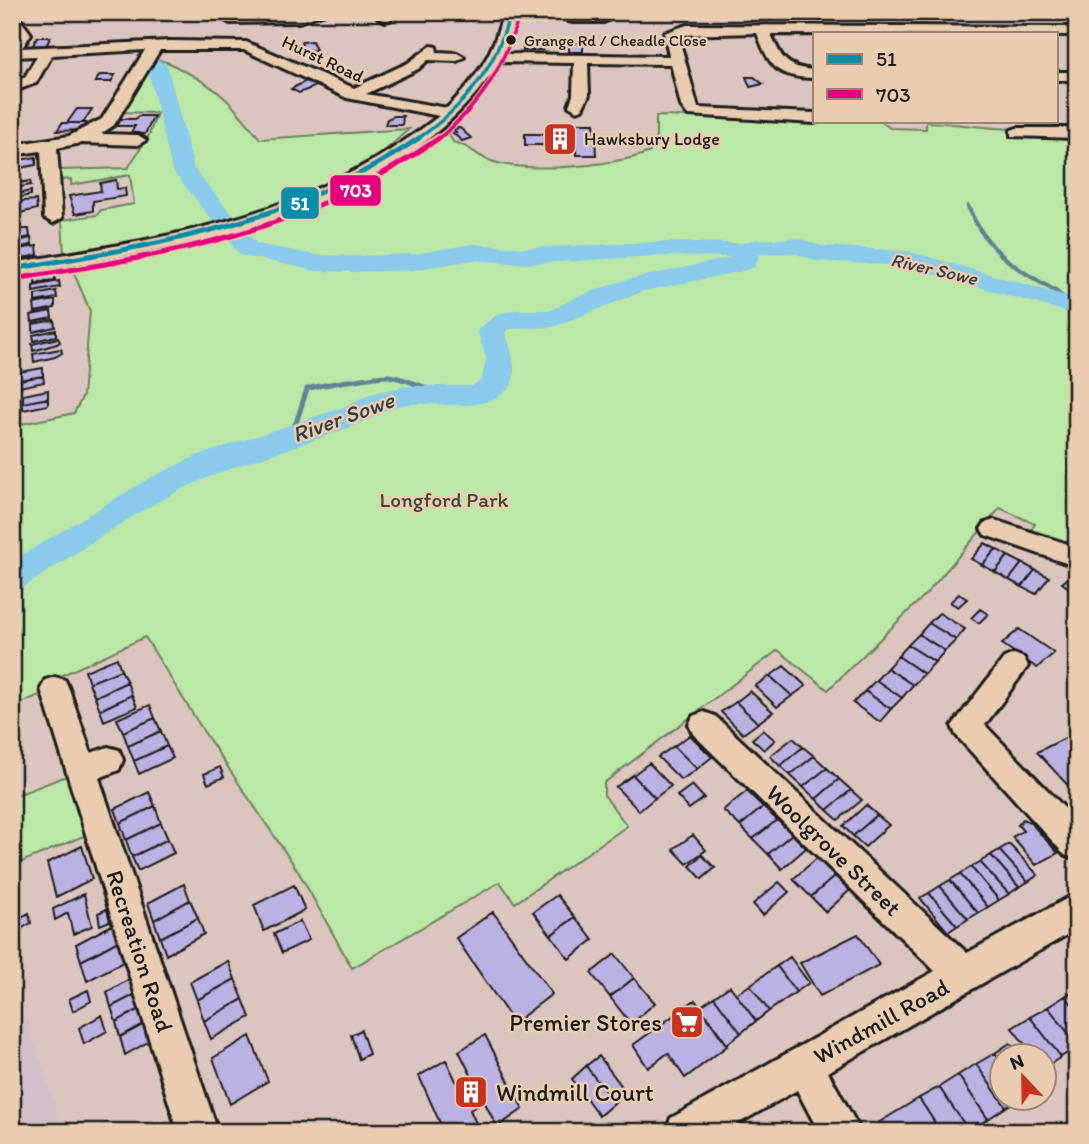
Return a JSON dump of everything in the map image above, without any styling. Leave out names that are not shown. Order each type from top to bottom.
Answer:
[{"type":"street","points":[[220,44],[232,16],[299,19],[322,12]]},
{"type":"street","points":[[12,269],[218,231],[295,206],[350,180],[396,154],[450,113],[478,83],[496,58],[507,35],[510,12]]},
{"type":"street","points":[[570,12],[573,18],[581,19],[604,18],[604,12]]},
{"type":"street","points":[[12,52],[24,34],[13,15]]},
{"type":"street","points":[[666,21],[678,30]]},
{"type":"street","points":[[762,29],[778,66],[788,73],[813,74]]},
{"type":"street","points":[[813,118],[693,112],[670,36],[678,30],[997,32]]},
{"type":"street","name":"Hurst Road","points":[[12,52],[220,44],[246,46],[352,95],[450,113]]},
{"type":"street","points":[[80,138],[108,122],[155,46]]},
{"type":"street","points":[[12,88],[31,80],[47,51]]},
{"type":"street","points":[[352,95],[403,72],[429,53],[457,57]]},
{"type":"street","points":[[496,58],[676,60]]},
{"type":"street","points":[[576,108],[581,95],[581,60]]},
{"type":"street","points":[[1058,76],[1077,76]]},
{"type":"street","points":[[1017,133],[1077,133]]},
{"type":"street","points":[[12,150],[80,138],[138,140]]},
{"type":"street","points":[[49,145],[53,218]]},
{"type":"street","points":[[994,529],[1077,557]]},
{"type":"street","points":[[1014,666],[967,726],[1077,844]]},
{"type":"street","name":"Recreation Road","points":[[55,689],[94,765],[198,1132]]},
{"type":"street","name":"Woolgrove Street","points":[[704,725],[964,975]]},
{"type":"street","name":"Windmill Road","points":[[685,1132],[1077,910]]},
{"type":"street","points":[[803,1064],[841,1132]]},
{"type":"shaded area","points":[[28,1022],[63,1132],[12,1132],[12,1028]]},
{"type":"green space","points":[[154,60],[170,63],[218,92],[260,139],[409,129],[368,163],[333,183],[260,213],[182,233],[64,254],[62,220],[97,215],[101,210],[134,204],[130,175],[71,185],[71,179],[60,180],[59,170],[128,168],[149,135],[157,113],[122,112]]},
{"type":"green space","name":"Longford Park","points":[[656,116],[881,122],[890,128],[926,129],[926,122],[1011,129],[1015,137],[1077,136],[1077,551],[1035,538],[1030,531],[1035,524],[1000,508],[927,593],[828,690],[778,650],[604,783],[604,795],[627,826],[515,903],[500,882],[352,968],[298,871],[204,732],[145,637],[58,677],[44,693],[12,707],[12,426],[74,413],[83,396],[90,311],[71,266],[203,244],[272,223],[350,188],[399,160],[445,128],[453,142],[486,159],[502,164],[544,168],[592,165],[634,157],[650,152],[656,137]]},
{"type":"green space","points":[[74,773],[91,833],[12,866],[12,797]]},
{"type":"building","points":[[37,37],[50,38],[46,46],[32,47]]},
{"type":"building","points":[[312,41],[316,50],[299,52],[297,46],[302,45],[301,42]]},
{"type":"building","points":[[523,41],[543,41],[543,50],[523,50]]},
{"type":"building","points":[[569,43],[583,43],[583,52],[569,52]]},
{"type":"building","points":[[100,75],[115,75],[111,82],[95,82]]},
{"type":"building","points":[[746,77],[754,77],[763,84],[750,87]]},
{"type":"building","points":[[306,81],[317,86],[299,93],[291,89]]},
{"type":"building","points":[[77,109],[92,109],[83,123],[67,123]]},
{"type":"building","points":[[138,116],[154,116],[145,134],[130,134],[135,126],[117,126],[121,119],[136,119]]},
{"type":"building","points":[[403,116],[402,125],[385,125],[387,119]]},
{"type":"building","points":[[62,123],[86,123],[82,130],[57,131]]},
{"type":"building","name":"Hawksbury Lodge","points":[[575,123],[594,123],[596,155],[576,155],[576,145],[525,145],[525,134],[576,134]]},
{"type":"building","points":[[460,128],[471,138],[462,141],[453,133],[456,132],[453,129]]},
{"type":"building","points":[[36,157],[36,165],[20,168],[20,160]]},
{"type":"building","points":[[116,180],[117,189],[125,188],[126,196],[93,201],[93,211],[75,214],[69,196],[101,191],[100,183]]},
{"type":"building","points":[[30,181],[31,185],[16,188],[16,194],[31,191],[31,195],[12,202],[12,184]]},
{"type":"building","points":[[36,200],[37,209],[12,215],[12,202]]},
{"type":"building","points":[[29,229],[30,237],[12,241],[12,231]]},
{"type":"building","points":[[31,238],[32,245],[12,249],[12,242]]},
{"type":"building","points":[[37,246],[38,255],[13,260],[12,250]]},
{"type":"building","points":[[55,270],[55,280],[35,284],[35,277],[40,273]]},
{"type":"building","points":[[59,281],[60,287],[33,292],[33,286]]},
{"type":"building","points":[[56,291],[57,298],[35,302],[35,295]]},
{"type":"building","points":[[55,300],[55,308],[35,312],[34,304]]},
{"type":"building","points":[[51,311],[52,318],[32,322],[31,315]]},
{"type":"building","points":[[54,320],[55,327],[33,332],[33,324]]},
{"type":"building","points":[[56,330],[56,336],[34,341],[33,335]]},
{"type":"building","points":[[58,338],[60,342],[57,344],[33,351],[32,344]]},
{"type":"building","points":[[61,349],[62,353],[55,357],[34,362],[33,354]]},
{"type":"building","points":[[43,368],[43,376],[19,380],[19,372]]},
{"type":"building","points":[[43,376],[44,382],[19,387],[19,380]]},
{"type":"building","points":[[48,390],[48,398],[23,403],[23,395]]},
{"type":"building","points":[[48,398],[48,405],[23,410],[23,403]]},
{"type":"building","points":[[985,543],[996,549],[982,565],[971,559]]},
{"type":"building","points":[[996,549],[1008,556],[995,572],[982,565]]},
{"type":"building","points":[[1008,556],[1022,563],[1009,580],[995,572]]},
{"type":"building","points":[[1022,563],[1035,570],[1022,587],[1009,580]]},
{"type":"building","points":[[1035,570],[1049,577],[1036,594],[1022,587]]},
{"type":"building","points":[[1077,571],[1077,588],[1073,591],[1062,583]]},
{"type":"building","points":[[959,594],[967,599],[958,607],[950,602]]},
{"type":"building","points":[[980,609],[988,614],[979,623],[971,618]]},
{"type":"building","points":[[939,613],[965,629],[956,640],[929,623]]},
{"type":"building","points":[[929,623],[956,640],[945,651],[919,634]]},
{"type":"building","points":[[1019,629],[1054,653],[1037,668],[1002,644]]},
{"type":"building","points":[[919,634],[945,651],[935,662],[908,645]]},
{"type":"building","points":[[908,645],[935,662],[924,674],[898,656]]},
{"type":"building","points":[[898,656],[924,674],[913,685],[887,668]]},
{"type":"building","points":[[117,658],[121,670],[89,683],[85,671]]},
{"type":"building","points":[[784,666],[806,686],[792,696],[770,676]]},
{"type":"building","points":[[887,668],[913,685],[902,698],[876,680]]},
{"type":"building","points":[[121,670],[127,682],[95,697],[89,683]]},
{"type":"building","points":[[770,676],[792,696],[777,707],[755,686]]},
{"type":"building","points":[[876,680],[902,698],[891,709],[865,691]]},
{"type":"building","points":[[127,682],[132,695],[100,710],[95,697]]},
{"type":"building","points":[[750,691],[773,712],[758,723],[736,702]]},
{"type":"building","points":[[865,691],[891,709],[880,722],[853,703]]},
{"type":"building","points":[[132,695],[137,707],[104,721],[100,710]]},
{"type":"building","points":[[736,702],[758,723],[743,734],[721,712]]},
{"type":"building","points":[[150,705],[155,718],[123,732],[117,719]]},
{"type":"building","points":[[155,718],[161,731],[128,746],[123,732]]},
{"type":"building","points":[[763,730],[775,740],[764,750],[752,739]]},
{"type":"building","points":[[161,731],[167,746],[134,761],[128,746]]},
{"type":"building","points":[[690,735],[712,757],[697,769],[674,746]]},
{"type":"building","points":[[793,738],[803,747],[780,766],[770,756]]},
{"type":"building","points":[[1065,738],[1077,751],[1077,801],[1072,795],[1075,793],[1037,752]]},
{"type":"building","points":[[167,746],[173,758],[139,774],[134,761]]},
{"type":"building","points":[[674,746],[697,769],[681,780],[658,757]]},
{"type":"building","points":[[803,747],[814,756],[790,775],[780,766]]},
{"type":"building","points":[[814,756],[827,768],[803,787],[790,775]]},
{"type":"building","points":[[649,763],[671,786],[655,798],[633,775]]},
{"type":"building","points":[[220,767],[224,777],[208,784],[204,774]]},
{"type":"building","points":[[827,768],[839,779],[816,799],[803,787]]},
{"type":"building","points":[[633,775],[655,798],[639,811],[616,787]]},
{"type":"building","points":[[839,779],[851,790],[827,810],[816,799]]},
{"type":"building","points":[[692,785],[704,798],[689,809],[677,796]]},
{"type":"building","points":[[851,790],[862,800],[838,820],[827,810]]},
{"type":"building","points":[[747,791],[763,807],[740,826],[723,810]]},
{"type":"building","points":[[149,792],[155,806],[120,823],[115,809]]},
{"type":"building","points":[[866,805],[877,815],[853,836],[843,826]]},
{"type":"building","points":[[155,806],[161,823],[126,840],[120,823]]},
{"type":"building","points":[[763,807],[777,820],[753,839],[740,826]]},
{"type":"building","points":[[877,815],[889,825],[865,847],[853,836]]},
{"type":"building","points":[[1023,819],[1030,822],[1058,853],[1036,865],[1012,837],[1023,831],[1018,825]]},
{"type":"building","points":[[777,820],[792,834],[768,854],[753,839]]},
{"type":"building","points":[[161,823],[168,839],[132,857],[126,840]]},
{"type":"building","points":[[792,834],[806,848],[782,869],[768,854]]},
{"type":"building","points":[[693,835],[706,850],[687,864],[673,849]]},
{"type":"building","points":[[168,839],[174,853],[138,871],[132,857]]},
{"type":"building","points":[[1009,844],[1038,875],[1028,882],[999,850]]},
{"type":"building","points":[[82,846],[92,879],[56,897],[47,863]]},
{"type":"building","points":[[999,850],[1028,882],[1019,887],[991,855]]},
{"type":"building","points":[[702,855],[715,868],[702,879],[690,866]]},
{"type":"building","points":[[991,855],[1019,887],[1009,894],[980,862]]},
{"type":"building","points":[[817,858],[835,876],[811,897],[793,879]]},
{"type":"building","points":[[980,862],[1009,894],[999,900],[971,867]]},
{"type":"building","points":[[971,867],[999,900],[988,907],[960,874]]},
{"type":"building","points":[[960,874],[988,907],[978,913],[950,880]]},
{"type":"building","points":[[835,876],[850,890],[826,912],[811,897]]},
{"type":"building","points":[[950,880],[978,913],[968,919],[940,886]]},
{"type":"building","points":[[779,882],[789,892],[763,915],[753,904]]},
{"type":"building","points":[[184,884],[190,900],[154,920],[148,903]]},
{"type":"building","points":[[294,885],[305,910],[264,931],[254,905]]},
{"type":"building","points":[[940,886],[968,919],[957,926],[929,893]]},
{"type":"building","points":[[929,893],[957,926],[948,932],[920,898]]},
{"type":"building","points":[[84,894],[92,926],[73,934],[68,913],[55,920],[53,909]]},
{"type":"building","points":[[557,895],[575,917],[551,935],[533,912]]},
{"type":"building","points":[[190,900],[198,918],[160,938],[154,920]]},
{"type":"building","points":[[107,909],[110,921],[100,925],[98,913]]},
{"type":"building","points":[[493,912],[552,994],[514,1023],[456,938]]},
{"type":"building","points":[[29,913],[31,923],[14,933],[12,922]]},
{"type":"building","points":[[575,917],[593,940],[569,959],[551,935]]},
{"type":"building","points":[[198,918],[204,934],[166,955],[160,938]]},
{"type":"building","points":[[300,921],[309,940],[282,953],[274,934]]},
{"type":"building","points":[[114,924],[120,940],[81,961],[76,944]]},
{"type":"building","points":[[858,934],[879,965],[820,996],[800,963]]},
{"type":"building","points":[[120,940],[127,960],[87,981],[81,961]]},
{"type":"building","points":[[615,954],[634,978],[610,997],[591,973]]},
{"type":"building","points":[[790,957],[809,983],[796,992],[777,966]]},
{"type":"building","points":[[228,961],[235,979],[197,1000],[190,982]]},
{"type":"building","points":[[777,966],[796,992],[769,1011],[750,985]]},
{"type":"building","points":[[133,977],[138,993],[111,1007],[107,992]]},
{"type":"building","points":[[634,978],[655,1003],[631,1024],[610,997]]},
{"type":"building","points":[[235,979],[243,999],[204,1021],[197,1000]]},
{"type":"building","points":[[750,985],[769,1011],[756,1021],[736,994]]},
{"type":"building","points":[[730,986],[756,1021],[741,1033],[714,997]]},
{"type":"building","points":[[1077,989],[1077,1010],[1065,996]]},
{"type":"building","points":[[88,990],[91,1001],[73,1011],[69,999]]},
{"type":"building","points":[[138,993],[143,1007],[116,1022],[111,1007]]},
{"type":"building","points":[[1065,996],[1077,1010],[1077,1044],[1048,1007]]},
{"type":"building","points":[[714,997],[741,1033],[727,1044],[700,1007]]},
{"type":"building","points":[[243,999],[250,1017],[211,1039],[204,1021]]},
{"type":"building","name":"Premier Stores","points":[[695,1000],[727,1046],[685,1078],[668,1053],[648,1068],[633,1045]]},
{"type":"building","points":[[143,1007],[148,1022],[120,1037],[116,1022]]},
{"type":"building","points":[[1048,1007],[1077,1047],[1061,1057],[1058,1053],[1058,1042],[1049,1042],[1030,1017]]},
{"type":"building","points":[[102,1015],[107,1031],[84,1044],[79,1028]]},
{"type":"building","points":[[1030,1017],[1049,1042],[1023,1042],[1012,1028]]},
{"type":"building","points":[[148,1022],[153,1039],[125,1055],[120,1037]]},
{"type":"building","points":[[361,1030],[369,1054],[359,1059],[351,1035]]},
{"type":"building","name":"Windmill Court","points":[[485,1035],[523,1109],[497,1127],[484,1101],[470,1110],[480,1132],[444,1132],[419,1076],[446,1060],[457,1083],[471,1075],[459,1051]]},
{"type":"building","points":[[250,1036],[268,1081],[230,1104],[213,1058]]},
{"type":"building","points":[[599,1056],[626,1092],[614,1103],[586,1066]]},
{"type":"building","points":[[988,1057],[988,1081],[976,1064]]},
{"type":"building","points":[[976,1064],[988,1081],[988,1112],[998,1112],[988,1119],[958,1075]]},
{"type":"building","points":[[586,1066],[614,1103],[599,1116],[572,1079]]},
{"type":"building","points":[[958,1075],[988,1119],[969,1131],[939,1087]]},
{"type":"building","points":[[939,1087],[969,1131],[941,1132],[919,1098]]},
{"type":"building","points":[[919,1098],[941,1132],[884,1132],[878,1123]]},
{"type":"waterway","name":"River Sowe","points":[[157,65],[183,170],[249,250],[316,263],[355,264],[414,262],[473,252],[525,256],[656,249],[734,249]]},
{"type":"waterway","points":[[968,206],[980,229],[995,248],[1013,265],[1059,294],[1071,305]]},
{"type":"waterway","name":"River Sowe","points":[[12,578],[159,487],[207,464],[352,415],[381,401],[406,395],[477,395],[496,385],[500,358],[491,330],[499,323],[516,318],[553,319],[593,300],[634,286],[663,278],[734,266],[745,262],[748,250],[753,247],[798,245],[816,253],[907,259],[1077,307]]},
{"type":"waterway","points":[[284,436],[296,423],[307,389],[389,376],[442,394]]},
{"type":"transit line","name":"51","points":[[12,269],[121,251],[229,227],[333,190],[382,164],[428,132],[469,94],[491,65],[506,31],[510,12]]},
{"type":"transit line","name":"703","points":[[14,279],[179,252],[248,233],[347,195],[396,169],[439,138],[477,102],[504,61],[520,14]]},
{"type":"place","name":"Grange Rd / Cheadle Close","points":[[511,40]]},
{"type":"place","name":"Hawksbury Lodge","points":[[560,139]]},
{"type":"place","name":"Premier Stores","points":[[687,1022]]},
{"type":"place","name":"Windmill Court","points":[[471,1092]]}]
